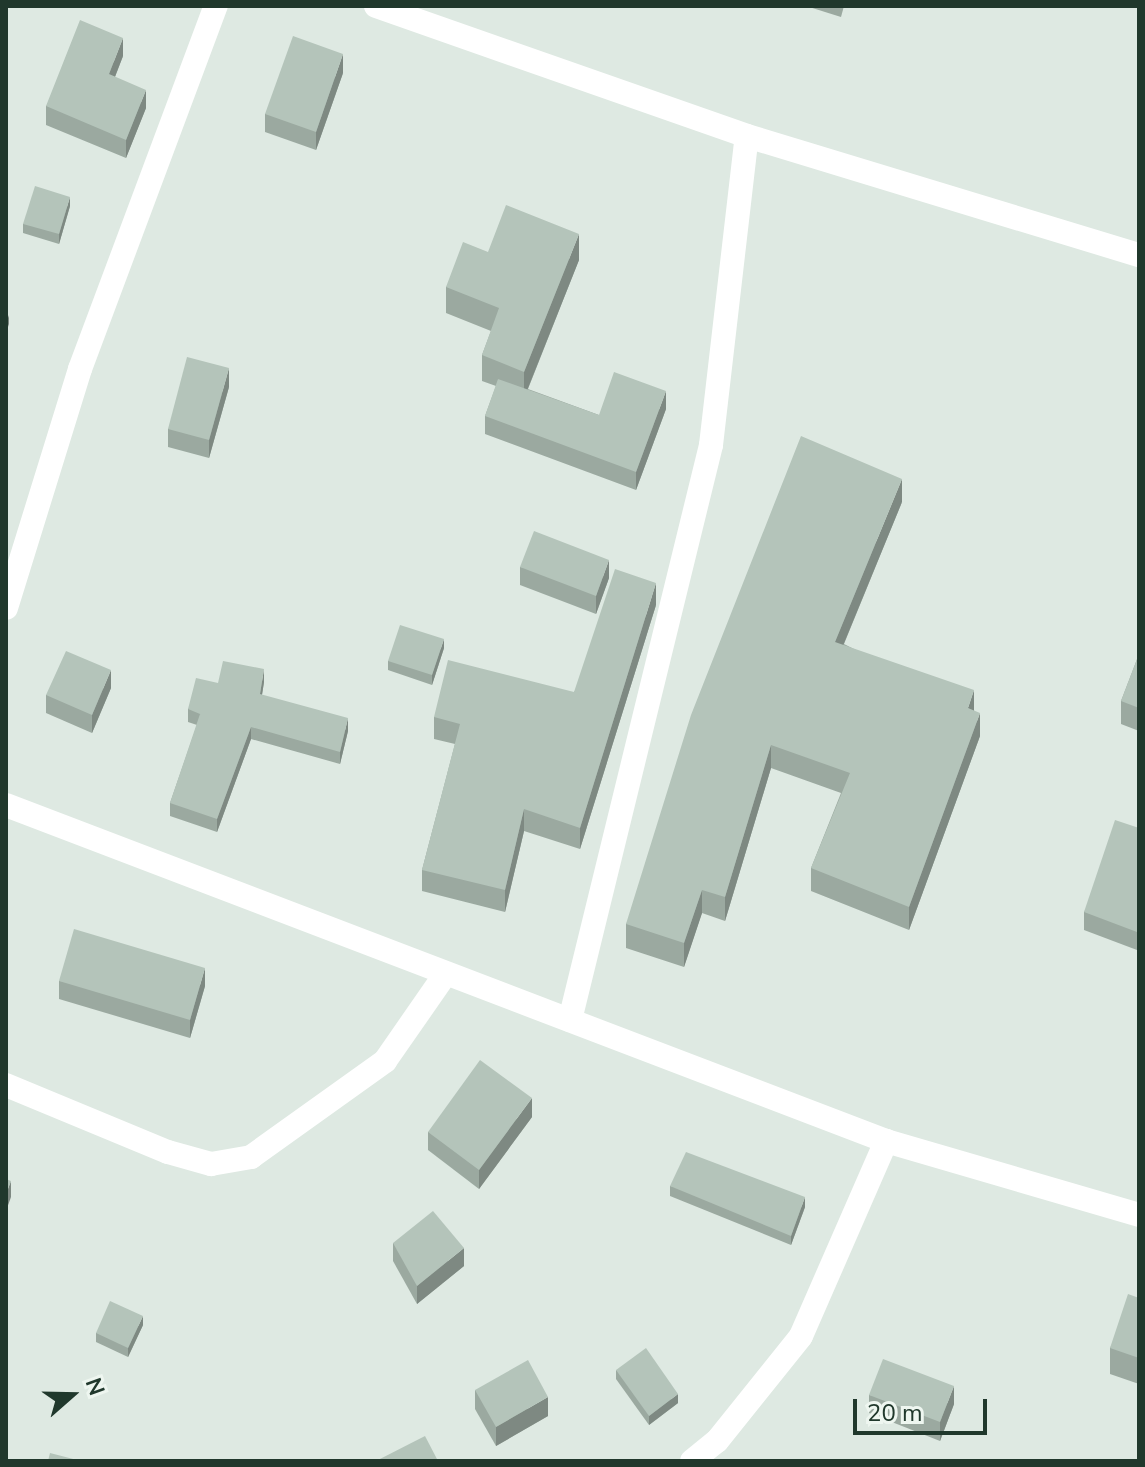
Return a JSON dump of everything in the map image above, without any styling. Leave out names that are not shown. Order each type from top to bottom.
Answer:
[{"type":"street","points":[[6,608],[80,369],[216,6]]},
{"type":"street","points":[[376,6],[747,136],[1139,255]]},
{"type":"street","points":[[570,1020],[711,445],[747,136]]},
{"type":"street","points":[[6,805],[444,976],[570,1020],[886,1141],[1139,1215]]},
{"type":"street","points":[[6,1085],[168,1152],[211,1164],[251,1157],[385,1061],[444,976]]},
{"type":"street","points":[[692,1461],[717,1441],[801,1336],[886,1141]]},
{"type":"building","points":[[80,20],[123,38],[109,74],[146,90],[126,140],[46,106]]},
{"type":"building","points":[[293,36],[343,54],[316,132],[265,114]]},
{"type":"building","points":[[35,186],[70,197],[59,234],[23,224]]},
{"type":"building","points":[[506,205],[579,234],[524,372],[482,355],[499,308],[446,287],[463,242],[488,252]]},
{"type":"building","points":[[187,357],[229,368],[209,440],[168,429]]},
{"type":"building","points":[[614,372],[666,391],[636,472],[485,416],[498,379],[599,415]]},
{"type":"building","points":[[801,436],[902,479],[835,642],[974,690],[968,708],[980,713],[909,907],[811,868],[850,773],[771,745],[725,897],[702,890],[684,943],[626,924],[691,715]]},
{"type":"building","points":[[534,531],[609,560],[596,596],[520,567]]},
{"type":"building","points":[[615,569],[656,583],[580,828],[524,809],[505,890],[422,870],[460,724],[434,717],[448,660],[574,692]]},
{"type":"building","points":[[400,625],[444,639],[432,675],[388,661]]},
{"type":"building","points":[[66,651],[111,670],[92,715],[46,695]]},
{"type":"building","points":[[1139,654],[1139,708],[1121,701]]},
{"type":"building","points":[[223,661],[264,669],[260,694],[348,718],[340,752],[251,727],[217,819],[170,803],[200,714],[188,709],[196,678],[218,683]]},
{"type":"building","points":[[1115,820],[1139,828],[1137,932],[1084,912]]},
{"type":"building","points":[[74,929],[205,968],[190,1020],[59,981]]},
{"type":"building","points":[[480,1060],[532,1098],[479,1170],[428,1132]]},
{"type":"building","points":[[686,1152],[805,1197],[791,1236],[670,1186]]},
{"type":"building","points":[[433,1211],[464,1248],[417,1286],[393,1243]]},
{"type":"building","points":[[1128,1294],[1139,1298],[1139,1358],[1110,1348]]},
{"type":"building","points":[[110,1301],[143,1316],[128,1348],[96,1333]]},
{"type":"building","points":[[646,1348],[678,1394],[649,1416],[616,1370]]},
{"type":"building","points":[[883,1359],[954,1386],[940,1422],[869,1395]]},
{"type":"building","points":[[528,1360],[548,1397],[496,1427],[475,1390]]},
{"type":"building","points":[[425,1436],[438,1461],[376,1461]]},
{"type":"building","points":[[50,1453],[81,1461],[48,1461]]}]
